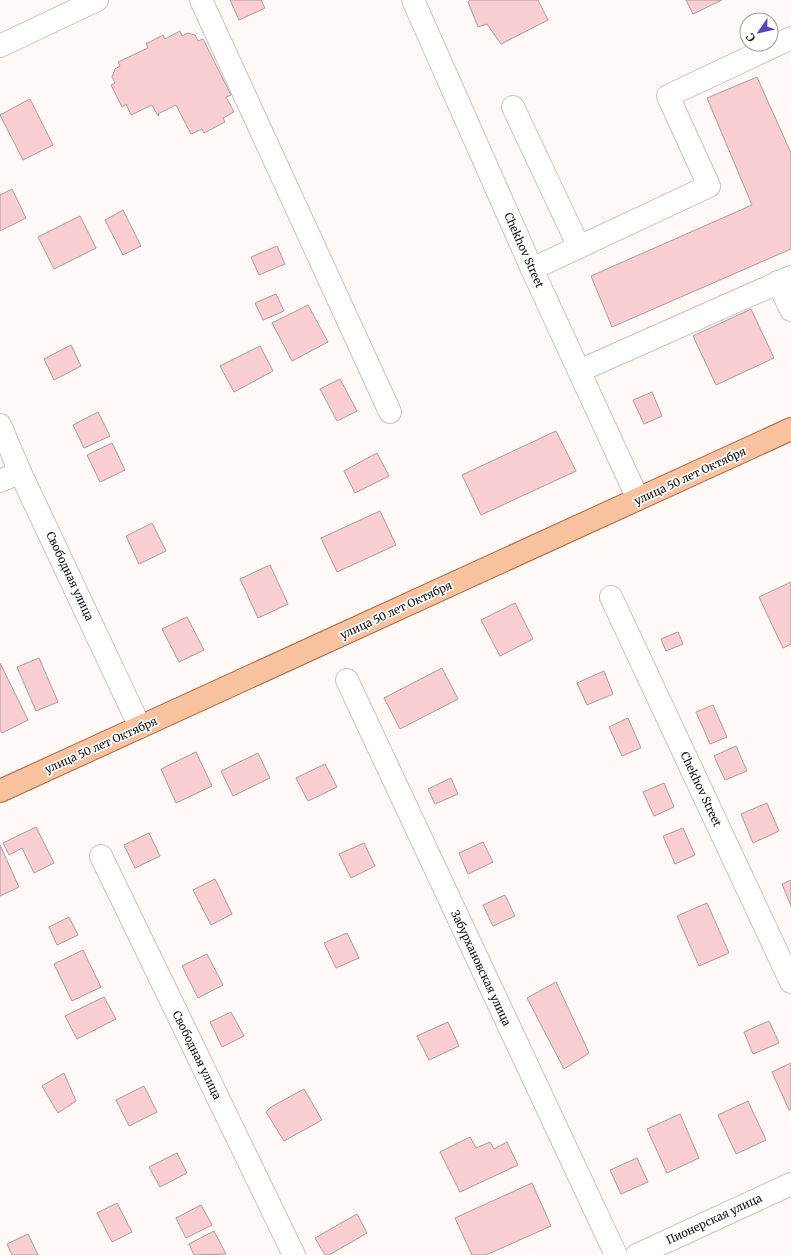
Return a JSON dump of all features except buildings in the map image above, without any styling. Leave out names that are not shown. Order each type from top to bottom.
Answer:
[{"type":"main road","name":"улица 50 лет Октября","points":[[0,791],[791,429]]},
{"type":"street","points":[[0,46],[97,0]]},
{"type":"street","points":[[201,0],[390,412]]},
{"type":"street","name":"Chekhov Street","points":[[413,0],[532,269],[638,499]]},
{"type":"street","points":[[532,269],[709,186],[668,96],[791,38]]},
{"type":"street","points":[[513,107],[579,247]]},
{"type":"street","points":[[579,371],[785,279],[791,310]]},
{"type":"street","name":"Свободная улица","points":[[0,425],[20,472],[140,727]]},
{"type":"street","points":[[0,481],[20,472]]},
{"type":"street","name":"Chekhov Street","points":[[611,596],[791,982]]},
{"type":"street","name":"Забурхановская улица","points":[[347,680],[616,1255]]},
{"type":"street","name":"Свободная улица","points":[[101,856],[294,1255]]},
{"type":"street","name":"Пионерская улица","points":[[637,1255],[791,1184]]}]
